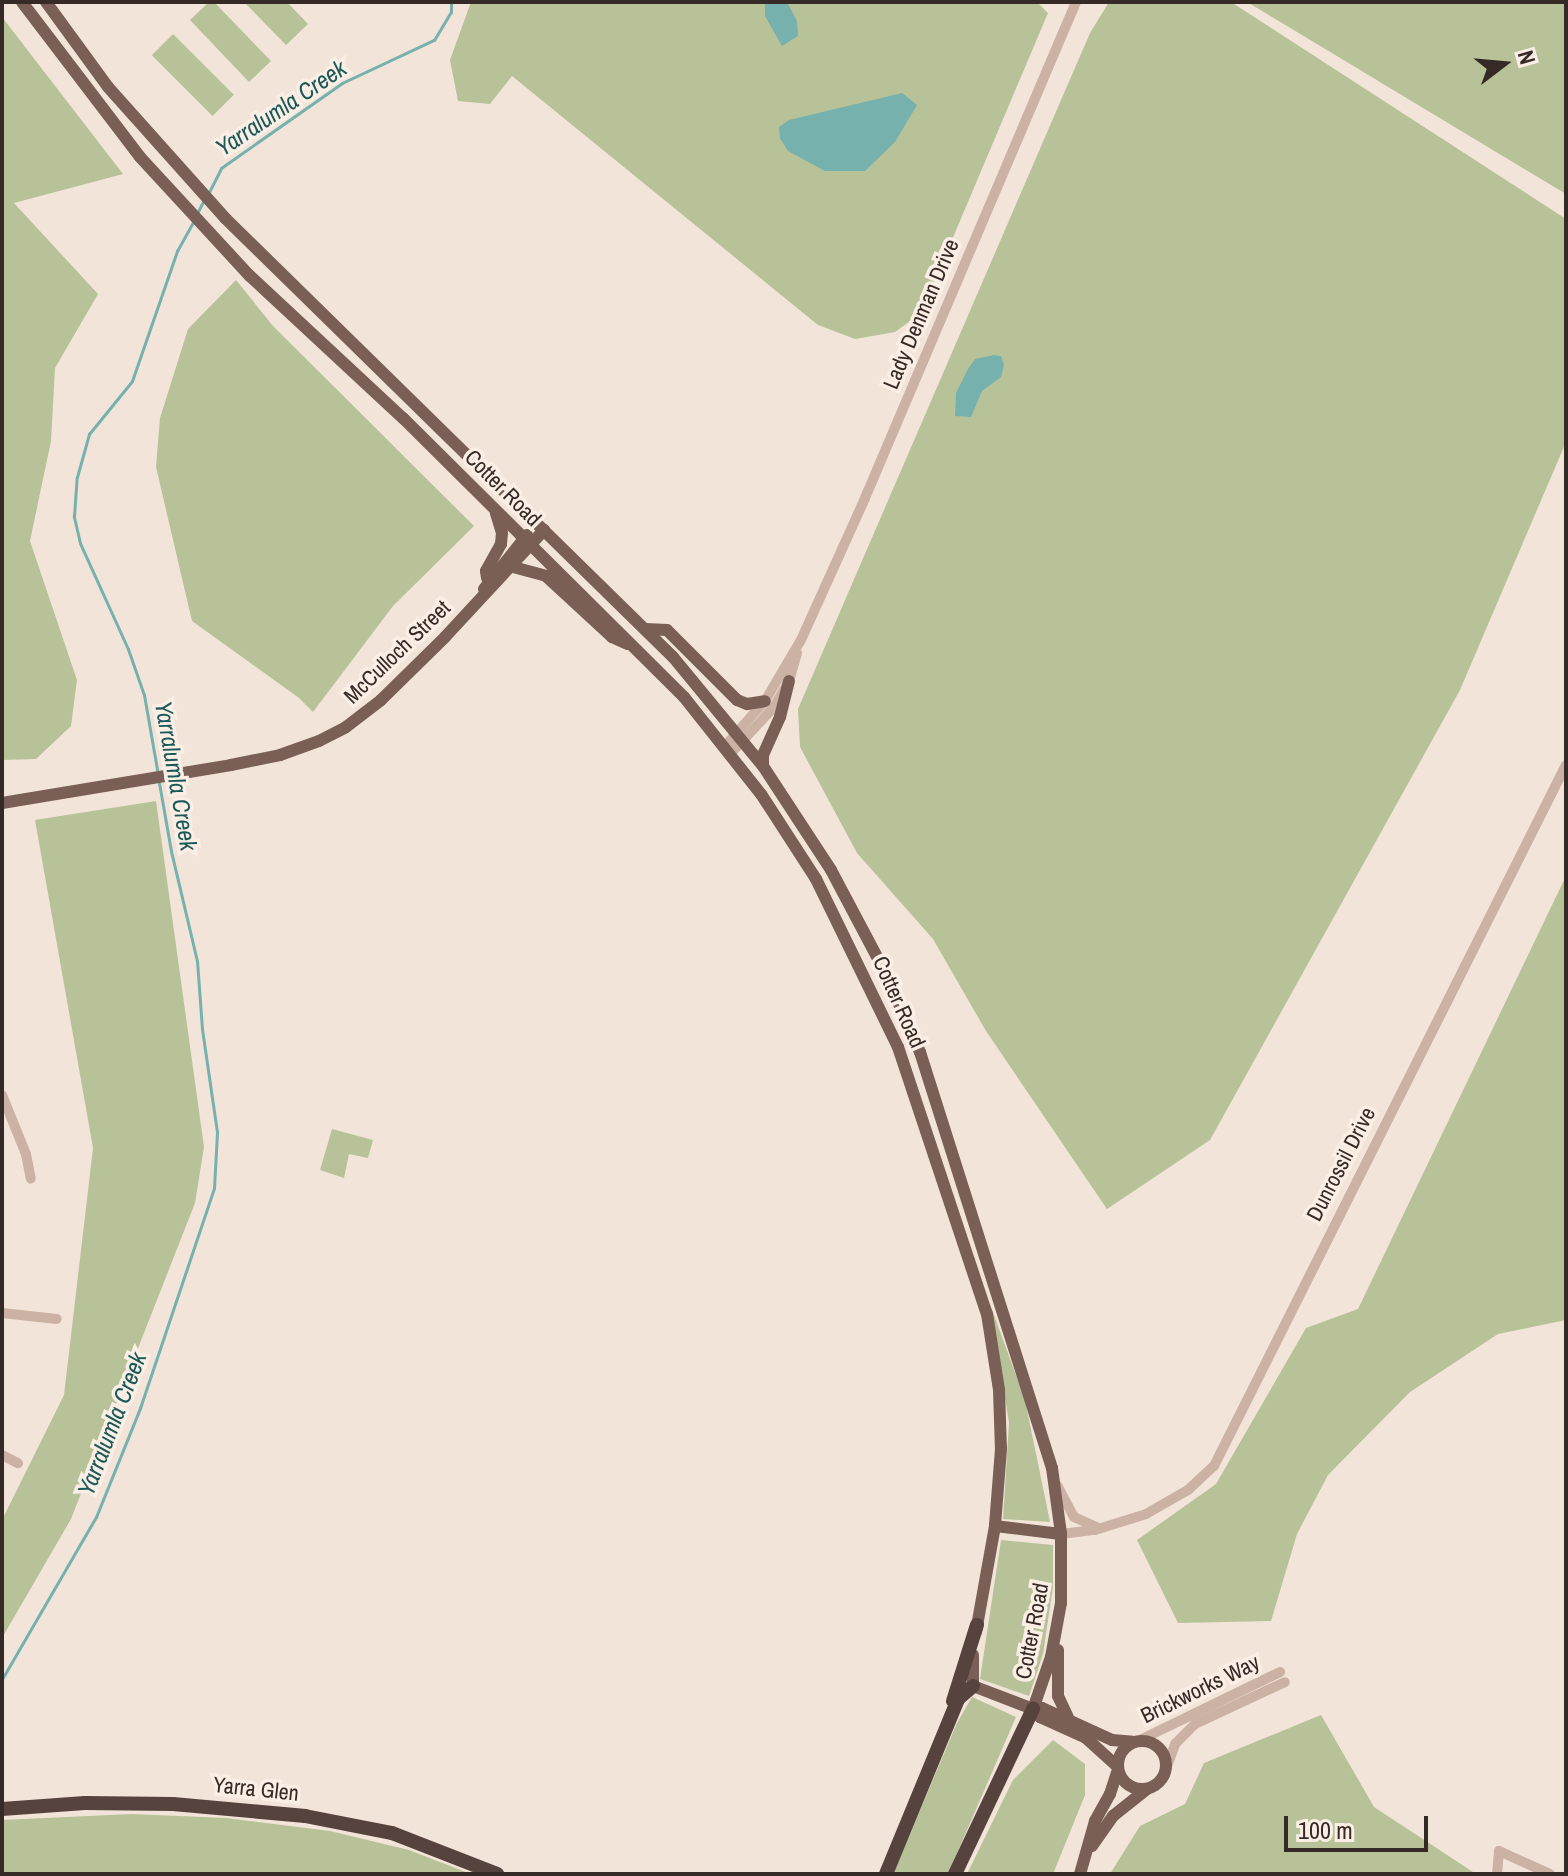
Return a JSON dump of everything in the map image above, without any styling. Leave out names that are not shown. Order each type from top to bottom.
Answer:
[{"type":"highway","points":[[950,1717],[977,1625]]},
{"type":"highway","points":[[886,1874],[950,1717],[960,1696],[973,1686]]},
{"type":"highway","points":[[955,1874],[1033,1709]]},
{"type":"highway","name":"Yarra Glen","points":[[2,1809],[85,1803],[173,1804],[305,1816],[392,1833],[497,1874]]},
{"type":"main road","name":"Cotter Road","points":[[22,2],[101,109],[250,276],[494,507],[635,646],[728,750],[802,854],[874,992],[912,1083],[990,1329],[1000,1415],[995,1526],[970,1673],[973,1686],[1033,1709],[1059,1619],[1061,1534],[1052,1468],[956,1157],[907,1021],[851,904],[763,766],[646,629],[225,218],[108,87],[46,2]]},
{"type":"main road","points":[[488,581],[486,571],[502,533],[494,507]]},
{"type":"main road","name":"McCulloch Street","points":[[482,596],[488,581],[540,527]]},
{"type":"main road","name":"McCulloch Street","points":[[4,804],[280,755],[346,727],[412,670],[513,567],[527,542]]},
{"type":"main road","points":[[513,567],[546,576],[612,637],[635,646]]},
{"type":"main road","points":[[646,629],[667,630],[737,700],[747,704],[765,701]]},
{"type":"main road","points":[[763,766],[763,755],[780,717],[789,681]]},
{"type":"main road","points":[[995,1526],[1061,1534]]},
{"type":"main road","points":[[1059,1619],[1057,1693],[1061,1707],[1069,1718]]},
{"type":"main road","points":[[1033,1709],[1042,1708],[1069,1718],[1112,1740],[1150,1742],[1160,1749],[1166,1760],[1160,1781],[1113,1816],[1088,1852]]},
{"type":"main road","points":[[1033,1709],[1040,1717],[1086,1738],[1118,1767],[1128,1785],[1147,1789]]},
{"type":"main road","points":[[1080,1874],[1095,1821],[1110,1794],[1123,1750],[1136,1742]]},
{"type":"street","name":"Lady Denman Drive","points":[[728,750],[766,718],[789,681],[801,640],[1076,2]]},
{"type":"street","name":"Lady Denman Drive","points":[[741,737],[801,640]]},
{"type":"street","name":"Dunrossil Drive","points":[[1061,1534],[1102,1528],[1162,1506],[1188,1490],[1214,1466],[1566,765]]},
{"type":"street","points":[[2,1095],[26,1154],[31,1179]]},
{"type":"street","points":[[2,1313],[57,1319]]},
{"type":"street","points":[[2,1455],[18,1463]]},
{"type":"street","points":[[1052,1468],[1069,1512],[1085,1524],[1102,1528]]},
{"type":"street","name":"Brickworks Way","points":[[1136,1742],[1283,1677],[1195,1724],[1175,1744],[1165,1772]]},
{"type":"street","points":[[1497,1874],[1499,1851],[1550,1874]]},
{"type":"green space","points":[[209,2],[214,2],[271,61],[249,82],[190,20]]},
{"type":"green space","points":[[244,2],[287,2],[308,24],[286,45]]},
{"type":"green space","points":[[471,2],[1037,2],[1048,13],[921,313],[895,332],[855,339],[818,325],[512,76],[490,104],[458,101],[450,60]]},
{"type":"green space","points":[[1109,2],[1231,2],[1566,219],[1566,442],[1460,690],[1210,1140],[1107,1209],[986,1031],[933,939],[857,853],[800,747],[798,709],[1090,33]]},
{"type":"green space","points":[[1247,2],[1566,2],[1566,194]]},
{"type":"green space","points":[[2,17],[123,174],[14,203],[98,294],[55,368],[51,441],[30,541],[77,680],[71,726],[36,759],[2,760]]},
{"type":"green space","points":[[173,34],[234,95],[213,116],[152,55]]},
{"type":"green space","points":[[236,280],[273,326],[474,526],[393,606],[313,712],[299,698],[192,621],[156,467],[160,418],[188,329]]},
{"type":"green space","points":[[156,801],[204,1147],[195,1203],[71,1519],[2,1638],[2,1520],[64,1395],[93,1148],[35,820]]},
{"type":"green space","points":[[1566,876],[1566,1320],[1498,1334],[1410,1392],[1328,1475],[1297,1534],[1271,1621],[1178,1623],[1137,1540],[1216,1484],[1306,1328],[1358,1309]]},
{"type":"green space","points":[[332,1129],[373,1140],[368,1158],[349,1154],[344,1178],[320,1170]]},
{"type":"green space","points":[[990,1304],[1025,1400],[1050,1522],[1003,1519],[1009,1423]]},
{"type":"green space","points":[[1001,1540],[1053,1545],[1053,1587],[1043,1654],[1029,1696],[980,1679]]},
{"type":"green space","points":[[972,1697],[1016,1717],[948,1874],[893,1874],[957,1723]]},
{"type":"green space","points":[[1321,1715],[1374,1807],[1476,1874],[1110,1874],[1140,1826],[1185,1804],[1204,1763]]},
{"type":"green space","points":[[1053,1740],[1085,1764],[1085,1795],[1053,1874],[967,1874],[1013,1780]]},
{"type":"green space","points":[[132,1814],[226,1818],[330,1831],[409,1850],[471,1874],[2,1874],[2,1820]]},
{"type":"water","points":[[765,2],[787,2],[797,21],[798,36],[782,46],[765,16]]},
{"type":"water","points":[[902,93],[917,105],[895,142],[865,171],[825,171],[788,151],[780,138],[779,127],[789,120]]},
{"type":"water","points":[[1001,356],[1004,365],[1001,377],[982,391],[971,417],[955,416],[956,393],[968,369],[975,359]]},
{"type":"waterway","name":"Yarralumla Creek","points":[[208,194],[221,168],[342,83],[434,40],[451,12],[451,2]]},
{"type":"waterway","name":"Yarralumla Creek","points":[[196,215],[204,200]]},
{"type":"waterway","name":"Yarralumla Creek","points":[[158,775],[144,695],[128,649],[80,543],[74,516],[77,477],[89,434],[132,381],[177,251],[193,222]]},
{"type":"waterway","name":"Yarralumla Creek","points":[[2,1679],[96,1517],[140,1408],[214,1188],[217,1132],[202,1029],[197,961],[171,851],[159,783]]}]
